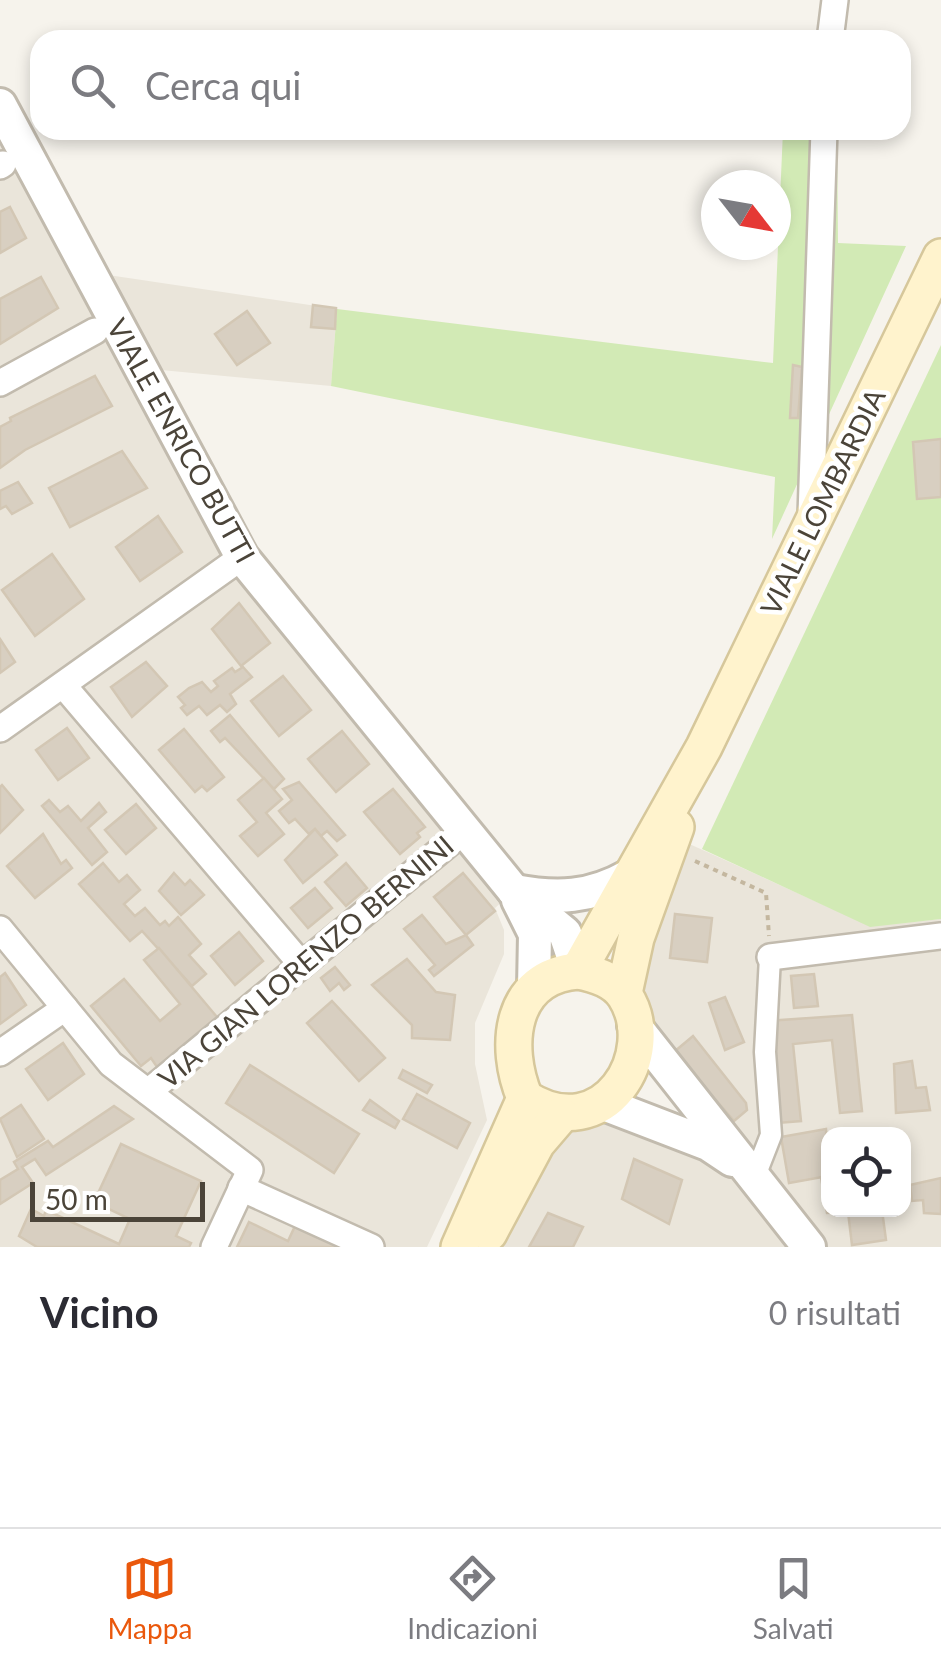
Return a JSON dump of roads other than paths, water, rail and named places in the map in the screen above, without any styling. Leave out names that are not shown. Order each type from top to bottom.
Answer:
[{"type":"main road","name":"VIALE LOMBARDIA","points":[[578,971],[704,747],[941,257]]},
{"type":"main road","name":"VIALE LOMBARDIA","points":[[629,1009],[636,938],[704,747]]},
{"type":"main road","points":[[578,971],[611,982],[629,1009],[632,1052],[621,1084],[604,1104],[585,1114],[562,1114],[525,1098],[513,1071],[513,1035],[534,988],[555,972],[578,971]]},
{"type":"main road","points":[[459,1247],[525,1098]]},
{"type":"main road","points":[[481,1247],[537,1143],[562,1114]]},
{"type":"street","points":[[831,30],[835,0]]},
{"type":"street","name":"VIALE ENRICO BUTTI","points":[[0,105],[242,558],[514,892]]},
{"type":"street","points":[[811,526],[824,140]]},
{"type":"street","points":[[0,383],[94,332]]},
{"type":"street","points":[[0,729],[242,558]]},
{"type":"street","points":[[63,685],[302,966]]},
{"type":"street","name":"VIA GIAN LORENZO BERNINI","points":[[148,1092],[464,831]]},
{"type":"street","points":[[514,892],[576,897],[605,890],[629,876]]},
{"type":"street","points":[[514,892],[565,933],[578,971]]},
{"type":"street","points":[[514,892],[535,934],[534,988]]},
{"type":"street","points":[[0,929],[111,1064],[246,1179],[371,1247]]},
{"type":"street","points":[[755,1176],[771,1136],[764,1052],[770,957],[941,936]]},
{"type":"street","points":[[0,1053],[65,1008]]},
{"type":"street","points":[[629,1009],[808,1247]]},
{"type":"street","points":[[604,1104],[708,1144],[755,1176]]},
{"type":"street","points":[[214,1247],[246,1179]]}]
